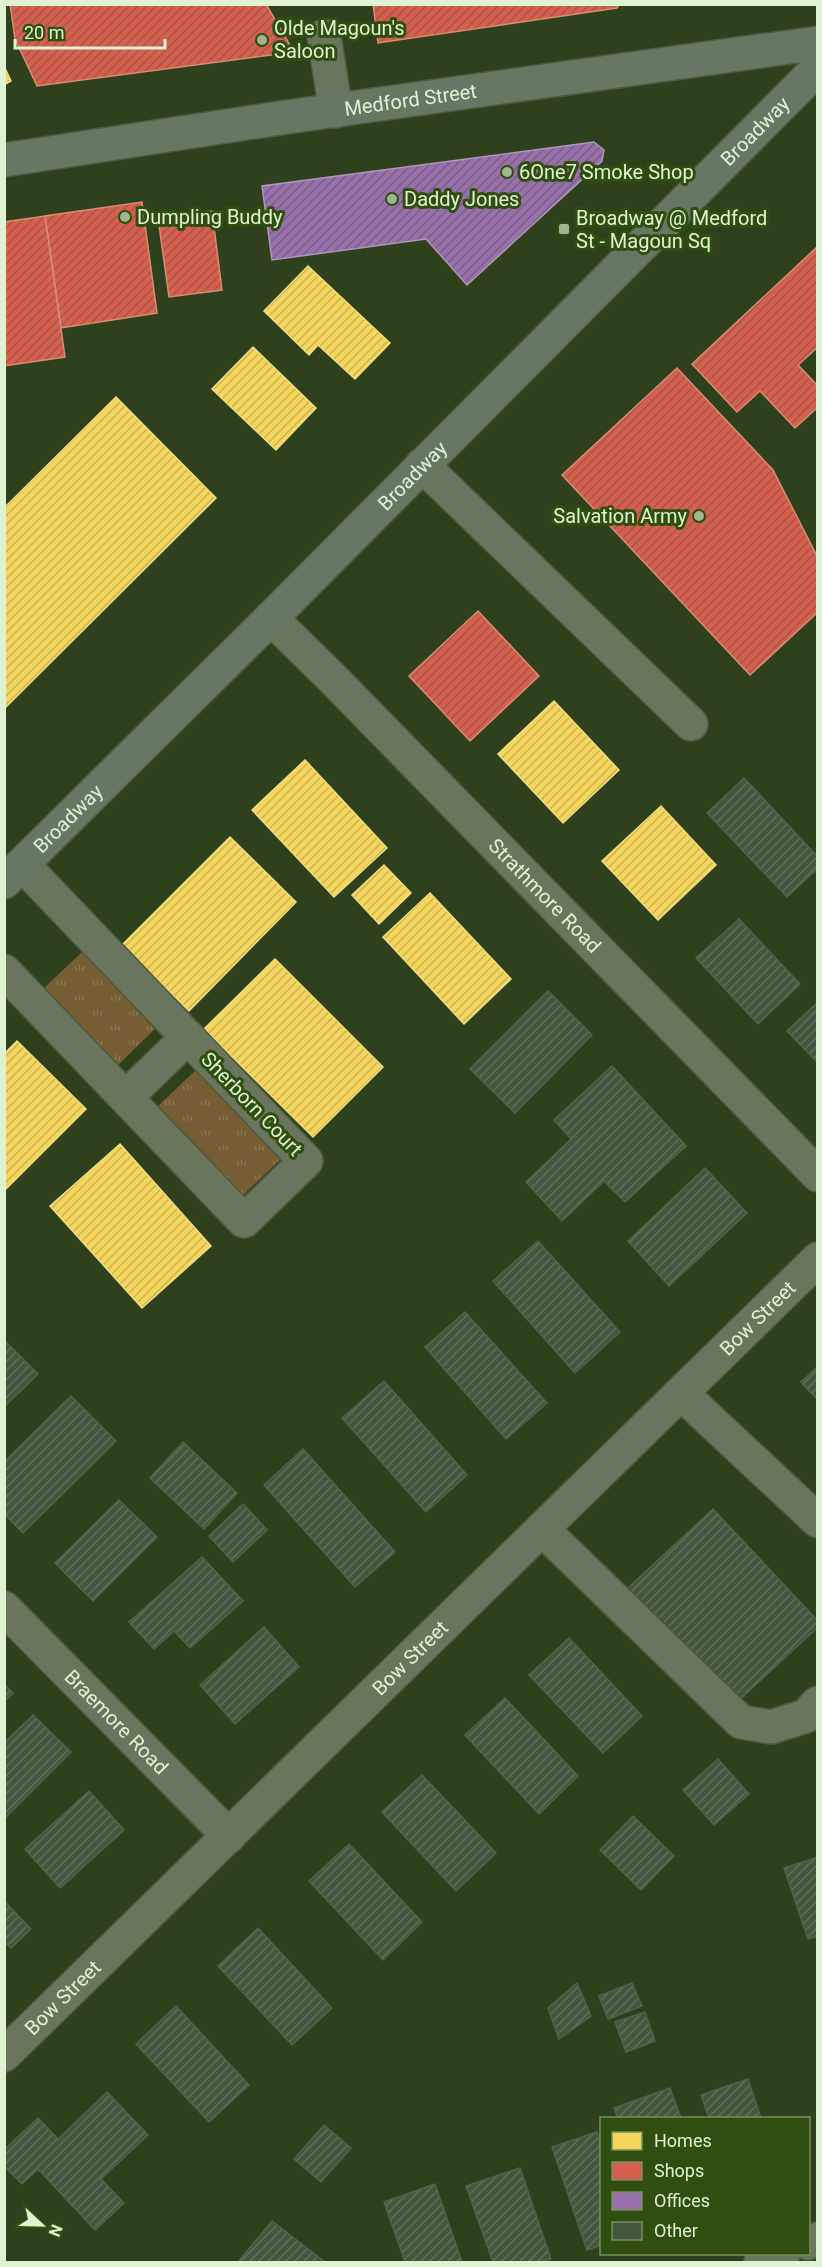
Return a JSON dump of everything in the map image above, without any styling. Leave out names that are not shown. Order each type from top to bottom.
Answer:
[{"type":"main road","name":"Medford Street","points":[[4,160],[818,43]]},
{"type":"main road","name":"Broadway","points":[[14,874],[818,68]]},
{"type":"street","points":[[324,36],[336,111]]},
{"type":"street","points":[[422,465],[691,724]]},
{"type":"street","name":"Strathmore Road","points":[[271,618],[818,1175]]},
{"type":"street","name":"Sherborn Court","points":[[4,971],[244,1221],[306,1161],[188,1037],[14,874]]},
{"type":"street","points":[[126,1097],[188,1037]]},
{"type":"street","name":"Bow Street","points":[[4,2055],[818,1259]]},
{"type":"street","points":[[681,1393],[818,1521]]},
{"type":"street","points":[[542,1529],[741,1722],[771,1727],[806,1716],[818,1703]]},
{"type":"street","name":"Braemore Road","points":[[4,1608],[229,1836]]},
{"type":"street","points":[[761,2262],[778,2255]]},
{"type":"green space","points":[[82,952],[155,1029],[117,1066],[43,989]]},
{"type":"green space","points":[[198,1068],[283,1157],[243,1195],[158,1106]]},
{"type":"building: Homes","points":[[4,66],[11,81],[4,85]]},
{"type":"building: Homes","points":[[308,266],[390,343],[355,379],[318,345],[309,355],[264,311]]},
{"type":"building: Homes","points":[[253,347],[316,408],[276,450],[212,389]]},
{"type":"building: Homes","points":[[116,397],[216,498],[4,709],[4,508]]},
{"type":"building: Homes","points":[[554,701],[619,770],[563,823],[498,754]]},
{"type":"building: Homes","points":[[305,760],[387,848],[334,897],[252,810]]},
{"type":"building: Homes","points":[[661,806],[716,865],[658,920],[602,861]]},
{"type":"building: Homes","points":[[230,837],[296,902],[189,1011],[122,945]]},
{"type":"building: Homes","points":[[384,865],[411,893],[379,924],[352,895]]},
{"type":"building: Homes","points":[[430,893],[511,979],[464,1024],[383,937]]},
{"type":"building: Homes","points":[[275,959],[383,1067],[313,1137],[204,1029]]},
{"type":"building: Homes","points":[[17,1041],[86,1109],[4,1191],[4,1054]]},
{"type":"building: Homes","points":[[120,1144],[211,1246],[142,1308],[50,1206]]},
{"type":"building: Shops","points":[[10,4],[266,4],[294,52],[37,86],[15,39]]},
{"type":"building: Shops","points":[[373,4],[619,4],[617,8],[378,43]]},
{"type":"building: Shops","points":[[142,202],[157,313],[61,328],[45,216]]},
{"type":"building: Shops","points":[[212,211],[222,290],[169,297],[158,218]]},
{"type":"building: Shops","points":[[45,216],[65,357],[4,366],[4,222]]},
{"type":"building: Shops","points":[[818,246],[818,347],[798,365],[818,386],[818,407],[795,428],[760,391],[737,412],[692,364]]},
{"type":"building: Shops","name":"Salvation Army","points":[[677,368],[773,470],[818,558],[818,612],[750,675],[562,475]]},
{"type":"building: Shops","points":[[478,611],[539,676],[470,741],[409,676]]},
{"type":"building: Offices","points":[[594,142],[604,150],[602,161],[467,285],[426,239],[272,260],[262,186]]},
{"type":"building: Other","points":[[744,778],[818,857],[818,868],[787,897],[707,813]]},
{"type":"building: Other","points":[[739,919],[800,984],[758,1024],[696,958]]},
{"type":"building: Other","points":[[548,991],[592,1035],[515,1113],[470,1069]]},
{"type":"building: Other","points":[[818,1002],[818,1063],[787,1031]]},
{"type":"building: Other","points":[[612,1066],[686,1146],[625,1202],[604,1181],[562,1221],[526,1182],[571,1139],[554,1120]]},
{"type":"building: Other","points":[[705,1168],[747,1213],[669,1286],[628,1241]]},
{"type":"building: Other","points":[[538,1241],[620,1332],[575,1373],[493,1281]]},
{"type":"building: Other","points":[[465,1312],[547,1403],[506,1439],[425,1347]]},
{"type":"building: Other","points":[[4,1340],[38,1374],[4,1407]]},
{"type":"building: Other","points":[[818,1366],[818,1400],[801,1382]]},
{"type":"building: Other","points":[[384,1381],[467,1475],[426,1512],[342,1418]]},
{"type":"building: Other","points":[[71,1396],[116,1441],[23,1533],[4,1514],[4,1462]]},
{"type":"building: Other","points":[[183,1442],[237,1493],[204,1529],[150,1478]]},
{"type":"building: Other","points":[[303,1449],[395,1552],[355,1587],[264,1485]]},
{"type":"building: Other","points":[[119,1500],[157,1537],[93,1601],[55,1563]]},
{"type":"building: Other","points":[[243,1504],[267,1530],[233,1562],[209,1536]]},
{"type":"building: Other","points":[[713,1509],[818,1621],[818,1627],[736,1703],[628,1588]]},
{"type":"building: Other","points":[[202,1557],[243,1601],[190,1648],[174,1631],[154,1649],[129,1622]]},
{"type":"building: Other","points":[[264,1627],[299,1667],[235,1724],[200,1685]]},
{"type":"building: Other","points":[[569,1638],[642,1716],[603,1753],[529,1675]]},
{"type":"building: Other","points":[[4,1684],[13,1693],[4,1702]]},
{"type":"building: Other","points":[[505,1698],[578,1776],[539,1814],[465,1735]]},
{"type":"building: Other","points":[[33,1715],[71,1752],[4,1819],[4,1743]]},
{"type":"building: Other","points":[[718,1759],[749,1794],[714,1825],[683,1790]]},
{"type":"building: Other","points":[[422,1775],[496,1853],[456,1891],[382,1812]]},
{"type":"building: Other","points":[[89,1791],[124,1830],[60,1888],[25,1849]]},
{"type":"building: Other","points":[[633,1816],[674,1856],[641,1890],[600,1850]]},
{"type":"building: Other","points":[[349,1844],[422,1922],[383,1960],[309,1881]]},
{"type":"building: Other","points":[[818,1857],[818,1936],[808,1939],[784,1868]]},
{"type":"building: Other","points":[[4,1901],[31,1929],[11,1948],[4,1941]]},
{"type":"building: Other","points":[[258,1928],[332,2008],[292,2045],[218,1966]]},
{"type":"building: Other","points":[[577,1983],[591,2016],[559,2039],[548,2008]]},
{"type":"building: Other","points":[[632,1983],[642,2006],[608,2019],[599,1996]]},
{"type":"building: Other","points":[[176,2006],[249,2085],[209,2122],[136,2044]]},
{"type":"building: Other","points":[[645,2012],[655,2041],[626,2052],[615,2022]]},
{"type":"building: Other","points":[[748,2079],[761,2117],[709,2117],[701,2095]]},
{"type":"building: Other","points":[[670,2088],[681,2117],[618,2117],[614,2108]]},
{"type":"building: Other","points":[[107,2092],[148,2135],[101,2179],[124,2203],[95,2230],[38,2169],[22,2184],[4,2166],[4,2150],[38,2118],[58,2139]]},
{"type":"building: Other","points":[[324,2125],[351,2148],[321,2182],[294,2159]]},
{"type":"building: Other","points":[[597,2132],[600,2139],[600,2246],[587,2250],[552,2147]]},
{"type":"building: Other","points":[[520,2168],[551,2259],[541,2262],[493,2262],[466,2186]]},
{"type":"building: Other","points":[[435,2184],[462,2262],[405,2262],[384,2202]]},
{"type":"building: Other","points":[[272,2221],[325,2262],[238,2262]]},
{"type":"place","name":"Olde Magoun's Saloon","points":[[262,40]]},
{"type":"place","name":"6One7 Smoke Shop","points":[[507,172]]},
{"type":"place","name":"Daddy Jones","points":[[392,199]]},
{"type":"place","name":"Dumpling Buddy","points":[[125,217]]},
{"type":"place","name":"Broadway @ Medford St - Magoun Sq","points":[[564,229]]},
{"type":"place","name":"Salvation Army","points":[[699,516]]}]
